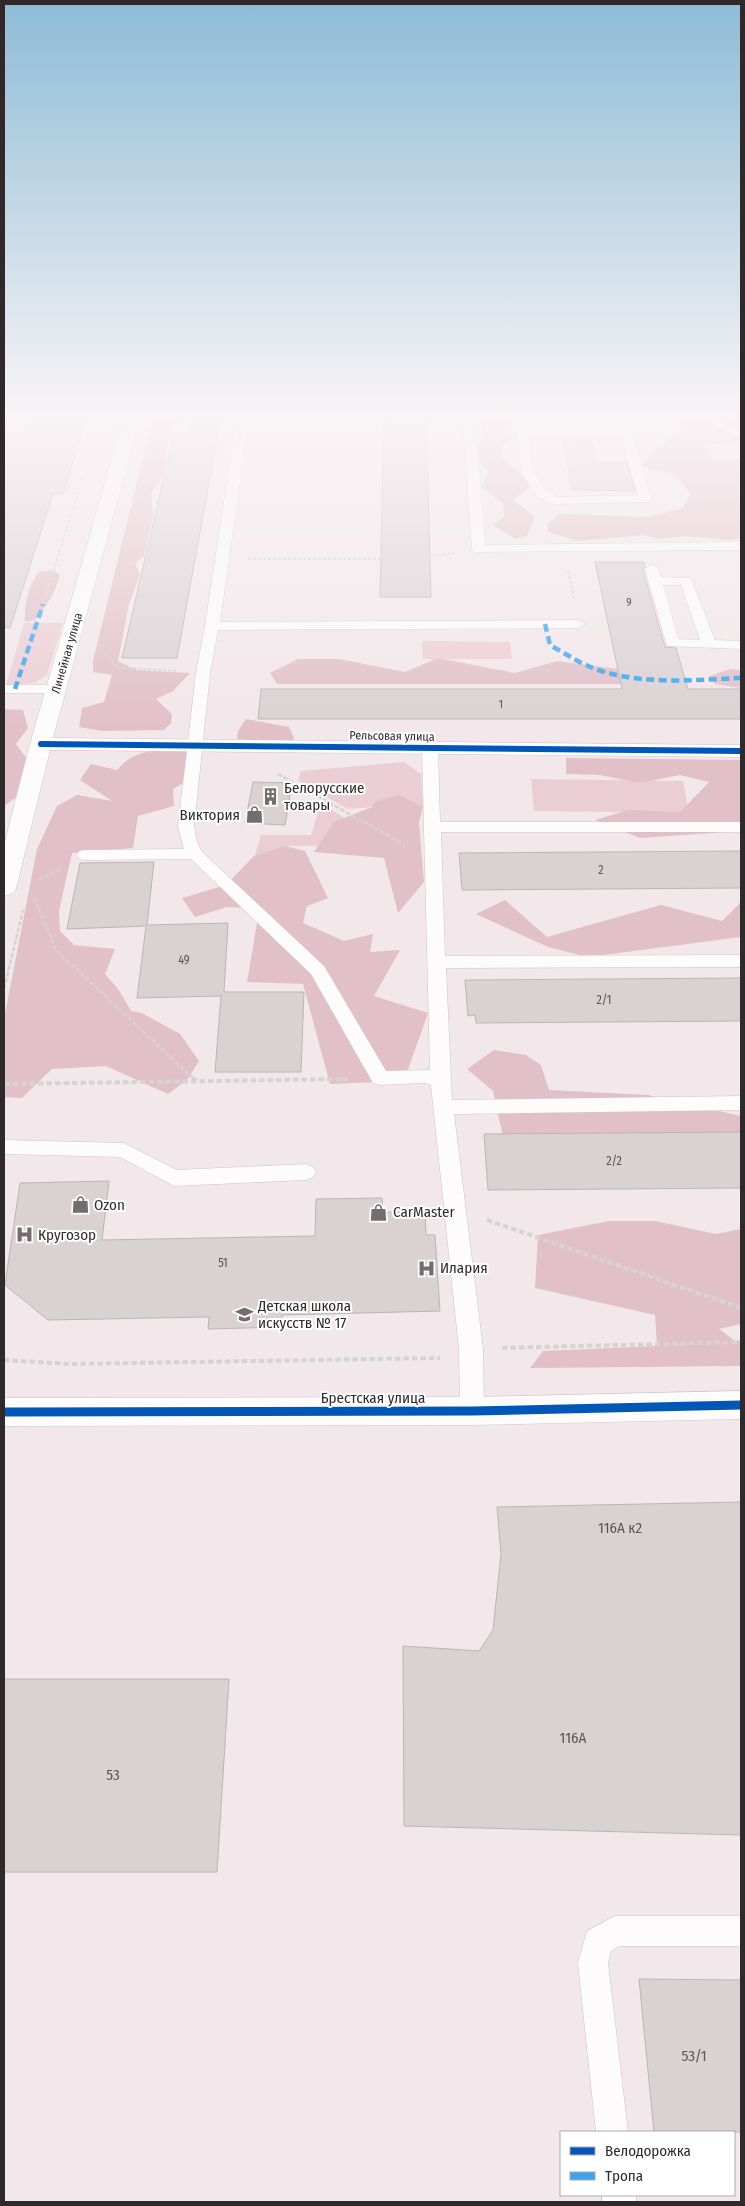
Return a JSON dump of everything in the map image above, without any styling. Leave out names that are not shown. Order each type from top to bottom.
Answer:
[{"type":"street","name":"Линейная улица","points":[[4,889],[104,520]]},
{"type":"street","name":"Рельсовая улица","points":[[42,744],[195,744],[741,751]]},
{"type":"street","name":"Брестская улица","points":[[4,1412],[472,1411],[741,1405]]},
{"type":"lane","points":[[228,520],[203,673],[186,827],[189,842],[195,854],[318,970],[380,1078],[427,1076],[440,1081]]},
{"type":"lane","points":[[477,520],[479,549],[741,546]]},
{"type":"lane","points":[[709,644],[686,581],[654,575],[672,643],[741,645]]},
{"type":"lane","points":[[212,626],[578,624]]},
{"type":"lane","points":[[4,689],[57,688]]},
{"type":"lane","points":[[430,748],[440,1081],[471,1349],[472,1411]]},
{"type":"lane","points":[[432,827],[741,827]]},
{"type":"lane","points":[[85,855],[195,854]]},
{"type":"lane","points":[[437,962],[741,961]]},
{"type":"lane","points":[[444,1107],[741,1103]]},
{"type":"lane","points":[[4,1147],[124,1150],[174,1178],[306,1172]]},
{"type":"lane","points":[[612,2131],[593,1963],[598,1942],[615,1931],[741,1931]]},
{"type":"path","points":[[43,604],[70,520]]},
{"type":"path","points":[[222,559],[416,559],[479,549]]},
{"type":"path","points":[[563,549],[578,624]]},
{"type":"path","points":[[96,641],[116,667],[203,673]]},
{"type":"path","points":[[275,773],[433,858]]},
{"type":"path","points":[[37,882],[85,855]]},
{"type":"path","points":[[32,894],[56,950],[197,1081]]},
{"type":"path","points":[[4,1084],[354,1079]]},
{"type":"path","points":[[456,1210],[741,1308]]},
{"type":"path","points":[[4,1360],[70,1364],[454,1358],[471,1349],[741,1342]]},
{"type":"shaded area","points":[[128,520],[152,520],[144,556],[135,563],[140,575],[129,604],[118,661],[137,670],[190,673],[173,691],[156,699],[172,714],[171,723],[164,730],[103,731],[79,727],[82,708],[104,702],[112,675],[93,672],[93,661]]},
{"type":"shaded area","points":[[500,520],[534,520],[527,536],[515,539],[493,525]]},
{"type":"shaded area","points":[[552,520],[741,520],[741,538],[730,540],[686,536],[660,539],[643,535],[578,541],[548,532],[548,523]]},
{"type":"shaded area","points":[[53,570],[60,575],[53,594],[35,620],[25,622],[26,602],[29,589],[35,577],[39,572]]},
{"type":"shaded area","points":[[24,623],[63,623],[47,675],[34,683],[6,685]]},
{"type":"shaded area","points":[[422,641],[510,642],[512,659],[423,659]]},
{"type":"shaded area","points":[[438,658],[515,673],[557,661],[627,670],[656,684],[277,684],[270,673],[298,659],[339,659],[405,672]]},
{"type":"shaded area","points":[[731,669],[741,670],[741,688],[715,684],[709,676]]},
{"type":"shaded area","points":[[4,709],[23,710],[28,728],[16,744],[27,759],[20,794],[6,805],[4,804]]},
{"type":"shaded area","points":[[246,719],[289,727],[294,738],[291,745],[237,739],[238,731]]},
{"type":"shaded area","points":[[164,750],[196,750],[190,779],[173,789],[174,806],[138,816],[133,848],[72,853],[59,911],[60,931],[74,945],[115,949],[105,974],[118,989],[131,1011],[142,1013],[180,1034],[199,1061],[187,1080],[168,1094],[106,1066],[52,1069],[22,1098],[4,1097],[4,1019],[37,849],[57,806],[77,795],[112,801],[80,780],[91,764],[117,770],[134,756],[143,753]]},
{"type":"shaded area","points":[[566,758],[741,760],[741,831],[640,838],[595,820],[628,810],[680,812],[709,782],[680,775],[639,783],[600,775],[566,774]]},
{"type":"shaded area","points":[[404,762],[421,774],[423,807],[400,795],[372,807],[348,809],[298,781],[301,771]]},
{"type":"shaded area","points":[[531,779],[683,781],[689,813],[534,811]]},
{"type":"shaded area","points":[[400,795],[423,807],[419,823],[424,882],[398,913],[384,858],[314,852],[334,822],[372,807],[376,801]]},
{"type":"shaded area","points":[[321,803],[387,845],[285,846],[255,855],[261,835],[311,835]]},
{"type":"shaded area","points":[[285,846],[305,851],[328,898],[307,906],[303,923],[344,941],[373,934],[370,952],[400,950],[374,996],[428,1013],[404,1081],[330,1084],[303,984],[247,982],[261,909],[227,907],[195,917],[182,898],[226,885],[255,855]]},
{"type":"shaded area","points":[[505,900],[547,937],[661,905],[722,921],[741,902],[741,937],[588,957],[548,947],[476,914]]},
{"type":"shaded area","points":[[494,1050],[526,1055],[541,1065],[549,1090],[648,1095],[741,1116],[741,1135],[504,1141],[493,1091],[467,1069]]},
{"type":"shaded area","points":[[609,1221],[655,1221],[716,1234],[741,1229],[741,1324],[719,1329],[734,1340],[741,1341],[741,1366],[530,1368],[543,1351],[657,1346],[655,1315],[535,1288],[538,1235]]},
{"type":"building","points":[[4,520],[45,520],[10,628],[4,627]]},
{"type":"building","points":[[154,520],[202,520],[177,658],[122,658]]},
{"type":"building","points":[[382,520],[429,520],[431,597],[380,597]]},
{"type":"building","points":[[595,562],[644,562],[645,567],[643,570],[665,647],[676,648],[688,689],[741,689],[741,719],[258,719],[261,689],[622,689]]},
{"type":"building","name":"Белорусские товары","points":[[253,782],[292,783],[285,825],[245,823]]},
{"type":"building","points":[[741,851],[741,888],[462,890],[459,853]]},
{"type":"building","points":[[154,862],[147,925],[228,923],[224,992],[304,992],[301,1072],[215,1072],[221,996],[137,998],[146,926],[67,929],[80,863]]},
{"type":"building","points":[[741,978],[741,1021],[476,1023],[475,1015],[468,1016],[465,980]]},
{"type":"building","points":[[741,1132],[741,1188],[488,1190],[484,1134]]},
{"type":"building","points":[[109,1181],[102,1240],[315,1236],[316,1199],[382,1198],[383,1212],[425,1212],[426,1235],[435,1235],[440,1311],[282,1315],[282,1327],[208,1329],[209,1317],[48,1320],[5,1285],[20,1183]]},
{"type":"building","points":[[741,1502],[741,1835],[404,1826],[403,1646],[479,1651],[493,1630],[501,1554],[497,1507]]},
{"type":"building","points":[[4,1679],[229,1679],[217,1872],[4,1872]]},
{"type":"building","points":[[639,1979],[741,1980],[741,2132],[654,2131]]},
{"type":"marked path","points":[[15,689],[43,604]]},
{"type":"marked path","points":[[545,624],[550,645],[580,662],[615,675],[669,680],[741,678]]},
{"type":"cycle path","points":[[41,744],[741,751]]},
{"type":"cycle path","points":[[4,1412],[472,1411],[741,1405]]},
{"type":"place","name":"Белорусские товары","points":[[270,797]]},
{"type":"place","name":"Виктория","points":[[254,815]]},
{"type":"place","name":"Ozon","points":[[80,1205]]},
{"type":"place","name":"CarMaster","points":[[379,1212]]},
{"type":"place","name":"Кругозор","points":[[24,1235]]},
{"type":"place","name":"Илария","points":[[426,1268]]},
{"type":"place","name":"Детская школа искусств № 17","points":[[244,1315]]}]
